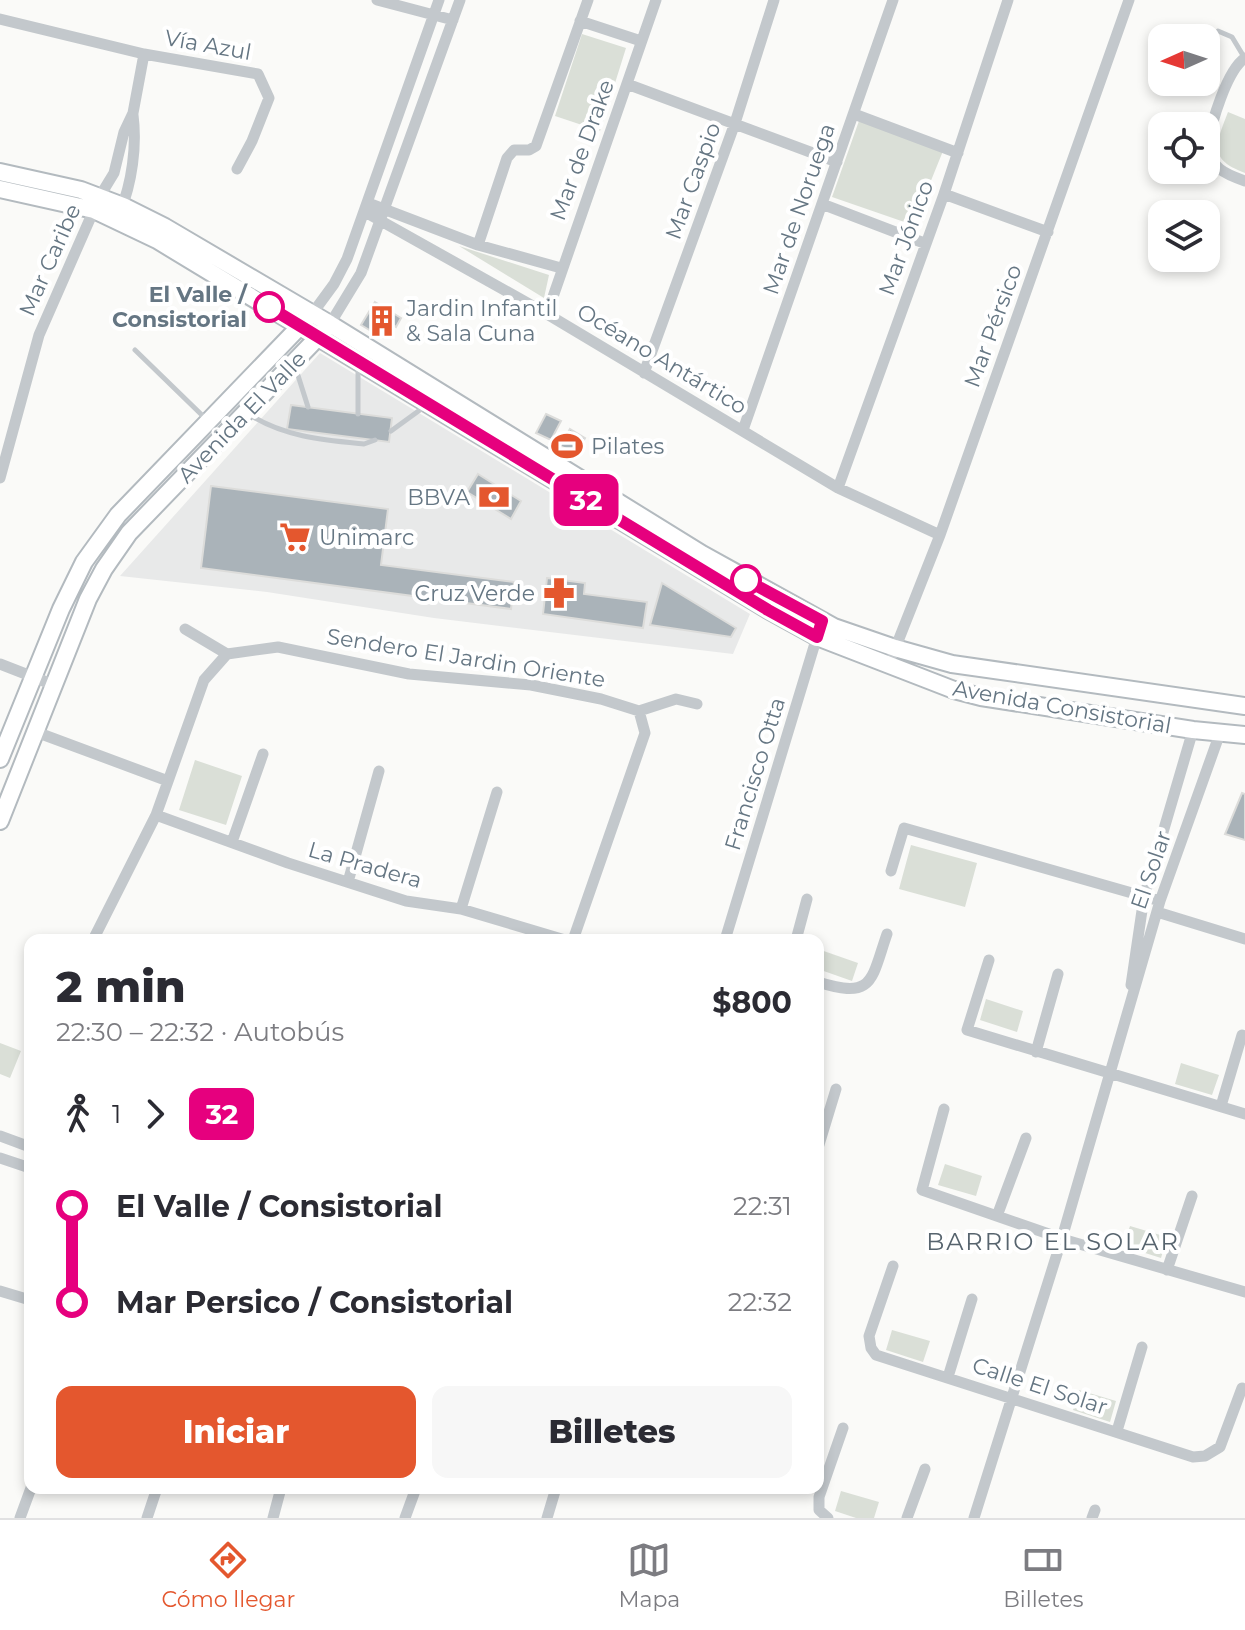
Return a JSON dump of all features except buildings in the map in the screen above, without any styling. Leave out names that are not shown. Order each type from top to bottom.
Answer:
[{"type":"main road","name":"Avenida Consistorial","points":[[0,172],[46,181],[120,213],[165,227],[306,320],[702,554],[820,629]]},
{"type":"main road","name":"Avenida Consistorial","points":[[0,189],[97,203]]},
{"type":"main road","name":"Avenida El Valle","points":[[0,759],[84,562],[118,515],[306,320]]},
{"type":"main road","name":"Avenida Consistorial","points":[[324,331],[358,363],[768,610],[892,656],[954,690],[1141,722],[1245,735]]},
{"type":"main road","name":"Avenida El Valle","points":[[0,821],[88,599],[104,569],[129,533],[324,331]]},
{"type":"main road","points":[[70,591],[88,599]]},
{"type":"main road","name":"Avenida Consistorial","points":[[892,656],[1245,706]]},
{"type":"main road","points":[[1141,722],[1136,706],[1143,696],[1152,693]]},
{"type":"street","points":[[377,0],[453,20]]},
{"type":"street","name":"Avenida El Valle","points":[[306,320],[334,284],[347,259],[439,0]]},
{"type":"street","name":"Avenida El Valle","points":[[324,331],[361,273],[460,0]]},
{"type":"street","points":[[478,245],[507,158],[514,150],[529,150],[536,146],[588,0]]},
{"type":"street","name":"Mar de Drake","points":[[547,314],[656,0]]},
{"type":"street","name":"Mar Caspio","points":[[644,373],[735,123],[774,0]]},
{"type":"street","name":"Mar de Noruega","points":[[743,430],[893,0]]},
{"type":"street","name":"Mar Jónico","points":[[838,488],[944,194],[1008,0]]},
{"type":"street","name":"Mar Pérsico","points":[[892,656],[940,535],[1129,0]]},
{"type":"street","name":"Vía Azul","points":[[0,19],[144,54],[258,74],[269,98],[237,169]]},
{"type":"street","points":[[580,21],[641,41]]},
{"type":"street","name":"Vía Azul","points":[[97,203],[114,173],[124,132],[133,113],[144,54]]},
{"type":"street","points":[[1218,112],[1229,78],[1245,58]]},
{"type":"street","points":[[627,84],[837,162]]},
{"type":"street","name":"Vía Azul","points":[[120,213],[127,194],[135,133],[133,113]]},
{"type":"street","points":[[854,114],[958,153]]},
{"type":"street","points":[[1220,171],[1245,181]]},
{"type":"street","points":[[944,194],[1048,232]]},
{"type":"street","name":"Mar Caribe","points":[[0,478],[39,335],[97,203]]},
{"type":"street","points":[[822,204],[924,243]]},
{"type":"street","name":"Océano Antártico","points":[[367,207],[838,488],[940,535]]},
{"type":"street","name":"Océano Antártico","points":[[384,215],[561,268]]},
{"type":"street","points":[[96,934],[156,815],[204,680],[227,654],[185,629]]},
{"type":"street","name":"Francisco Otta","points":[[727,934],[820,629]]},
{"type":"street","name":"Sendero El Jardin Oriente","points":[[227,654],[278,647],[409,674],[531,685],[601,699],[639,711]]},
{"type":"street","points":[[0,664],[54,685]]},
{"type":"street","points":[[575,934],[645,733],[639,711],[676,699],[697,704]]},
{"type":"street","name":"El Solar","points":[[1126,1021],[1144,897],[1193,730]]},
{"type":"street","points":[[36,732],[168,781]]},
{"type":"street","name":"El Solar","points":[[974,1518],[1062,1238],[1158,907],[1220,733]]},
{"type":"street","points":[[232,842],[263,754]]},
{"type":"street","points":[[348,882],[379,771]]},
{"type":"street","points":[[461,909],[497,792]]},
{"type":"street","name":"La Pradera","points":[[156,815],[406,901],[461,909],[545,934]]},
{"type":"street","points":[[891,871],[904,828],[1144,897],[1158,907],[1245,939]]},
{"type":"street","points":[[798,934],[807,899]]},
{"type":"street","points":[[824,984],[841,989],[859,989],[870,981],[887,934]]},
{"type":"street","points":[[989,960],[967,1030],[1245,1114]]},
{"type":"street","points":[[1036,1052],[1058,974]]},
{"type":"street","points":[[1221,1106],[1242,1035]]},
{"type":"street","points":[[824,1128],[836,1089]]},
{"type":"street","points":[[944,1109],[922,1190],[1062,1238],[1245,1292]]},
{"type":"street","points":[[0,1136],[24,1145]]},
{"type":"street","points":[[997,1216],[1026,1138]]},
{"type":"street","points":[[0,1158],[24,1166]]},
{"type":"street","points":[[1167,1270],[1192,1196]]},
{"type":"street","name":"Calle El Solar","points":[[893,1266],[869,1336],[876,1355],[1193,1457],[1205,1456],[1220,1447],[1242,1388]]},
{"type":"street","points":[[0,1291],[24,1298]]},
{"type":"street","points":[[948,1377],[972,1299]]},
{"type":"street","points":[[1117,1431],[1142,1347]]},
{"type":"street","points":[[824,1483],[843,1428]]},
{"type":"street","points":[[907,1518],[925,1469]]},
{"type":"street","points":[[20,1518],[29,1494]]},
{"type":"street","points":[[147,1518],[155,1494]]},
{"type":"street","points":[[273,1518],[279,1494]]},
{"type":"street","points":[[405,1518],[414,1494]]},
{"type":"street","points":[[547,1518],[554,1494]]},
{"type":"street","points":[[820,1494],[819,1510],[828,1518]]},
{"type":"lane","points":[[1220,32],[1232,37],[1245,58]]},
{"type":"lane","points":[[135,350],[208,421]]},
{"type":"lane","points":[[294,363],[308,407]]},
{"type":"lane","points":[[358,363],[358,414]]},
{"type":"lane","points":[[391,431],[428,405]]},
{"type":"lane","points":[[247,414],[281,432],[364,444],[375,440]]},
{"type":"shaded area","points":[[582,34],[626,48],[600,131],[555,116]]},
{"type":"shaded area","points":[[1228,112],[1245,119],[1245,173],[1233,168],[1220,156],[1220,133]]},
{"type":"shaded area","points":[[860,118],[943,151],[913,225],[832,197]]},
{"type":"shaded area","points":[[459,246],[549,275],[544,298]]},
{"type":"shaded area","points":[[320,353],[750,614],[733,654],[434,618],[267,592],[120,576]]},
{"type":"shaded area","points":[[195,760],[242,776],[226,825],[179,810]]},
{"type":"shaded area","points":[[911,845],[977,863],[965,907],[899,889]]},
{"type":"shaded area","points":[[824,951],[858,963],[852,981],[824,971]]},
{"type":"shaded area","points":[[986,999],[1023,1011],[1017,1032],[980,1020]]},
{"type":"shaded area","points":[[0,1043],[21,1051],[10,1078],[0,1074]]},
{"type":"shaded area","points":[[1181,1063],[1219,1075],[1212,1095],[1175,1084]]},
{"type":"shaded area","points":[[945,1164],[982,1176],[976,1196],[938,1185]]},
{"type":"shaded area","points":[[1130,1226],[1167,1237],[1161,1258],[1123,1246]]},
{"type":"shaded area","points":[[892,1330],[930,1341],[923,1362],[886,1350]]},
{"type":"shaded area","points":[[1079,1390],[1116,1401],[1110,1422],[1073,1410]]},
{"type":"shaded area","points":[[841,1491],[879,1502],[874,1518],[856,1518],[835,1511]]},
{"type":"bus line","name":"32","points":[[269,307],[817,637],[822,621],[746,580]]},
{"type":"place","name":"El Valle / Consistorial","points":[[269,307]]},
{"type":"place","name":"Jardin Infantil & Sala Cuna","points":[[382,321]]},
{"type":"place","name":"Pilates","points":[[567,446]]},
{"type":"place","name":"BBVA","points":[[494,497]]},
{"type":"place","name":"Unimarc","points":[[295,537]]},
{"type":"place","name":"Cruz Verde","points":[[559,593]]},
{"type":"district","name":"BARRIO EL SOLAR","points":[[1053,1241]]}]
